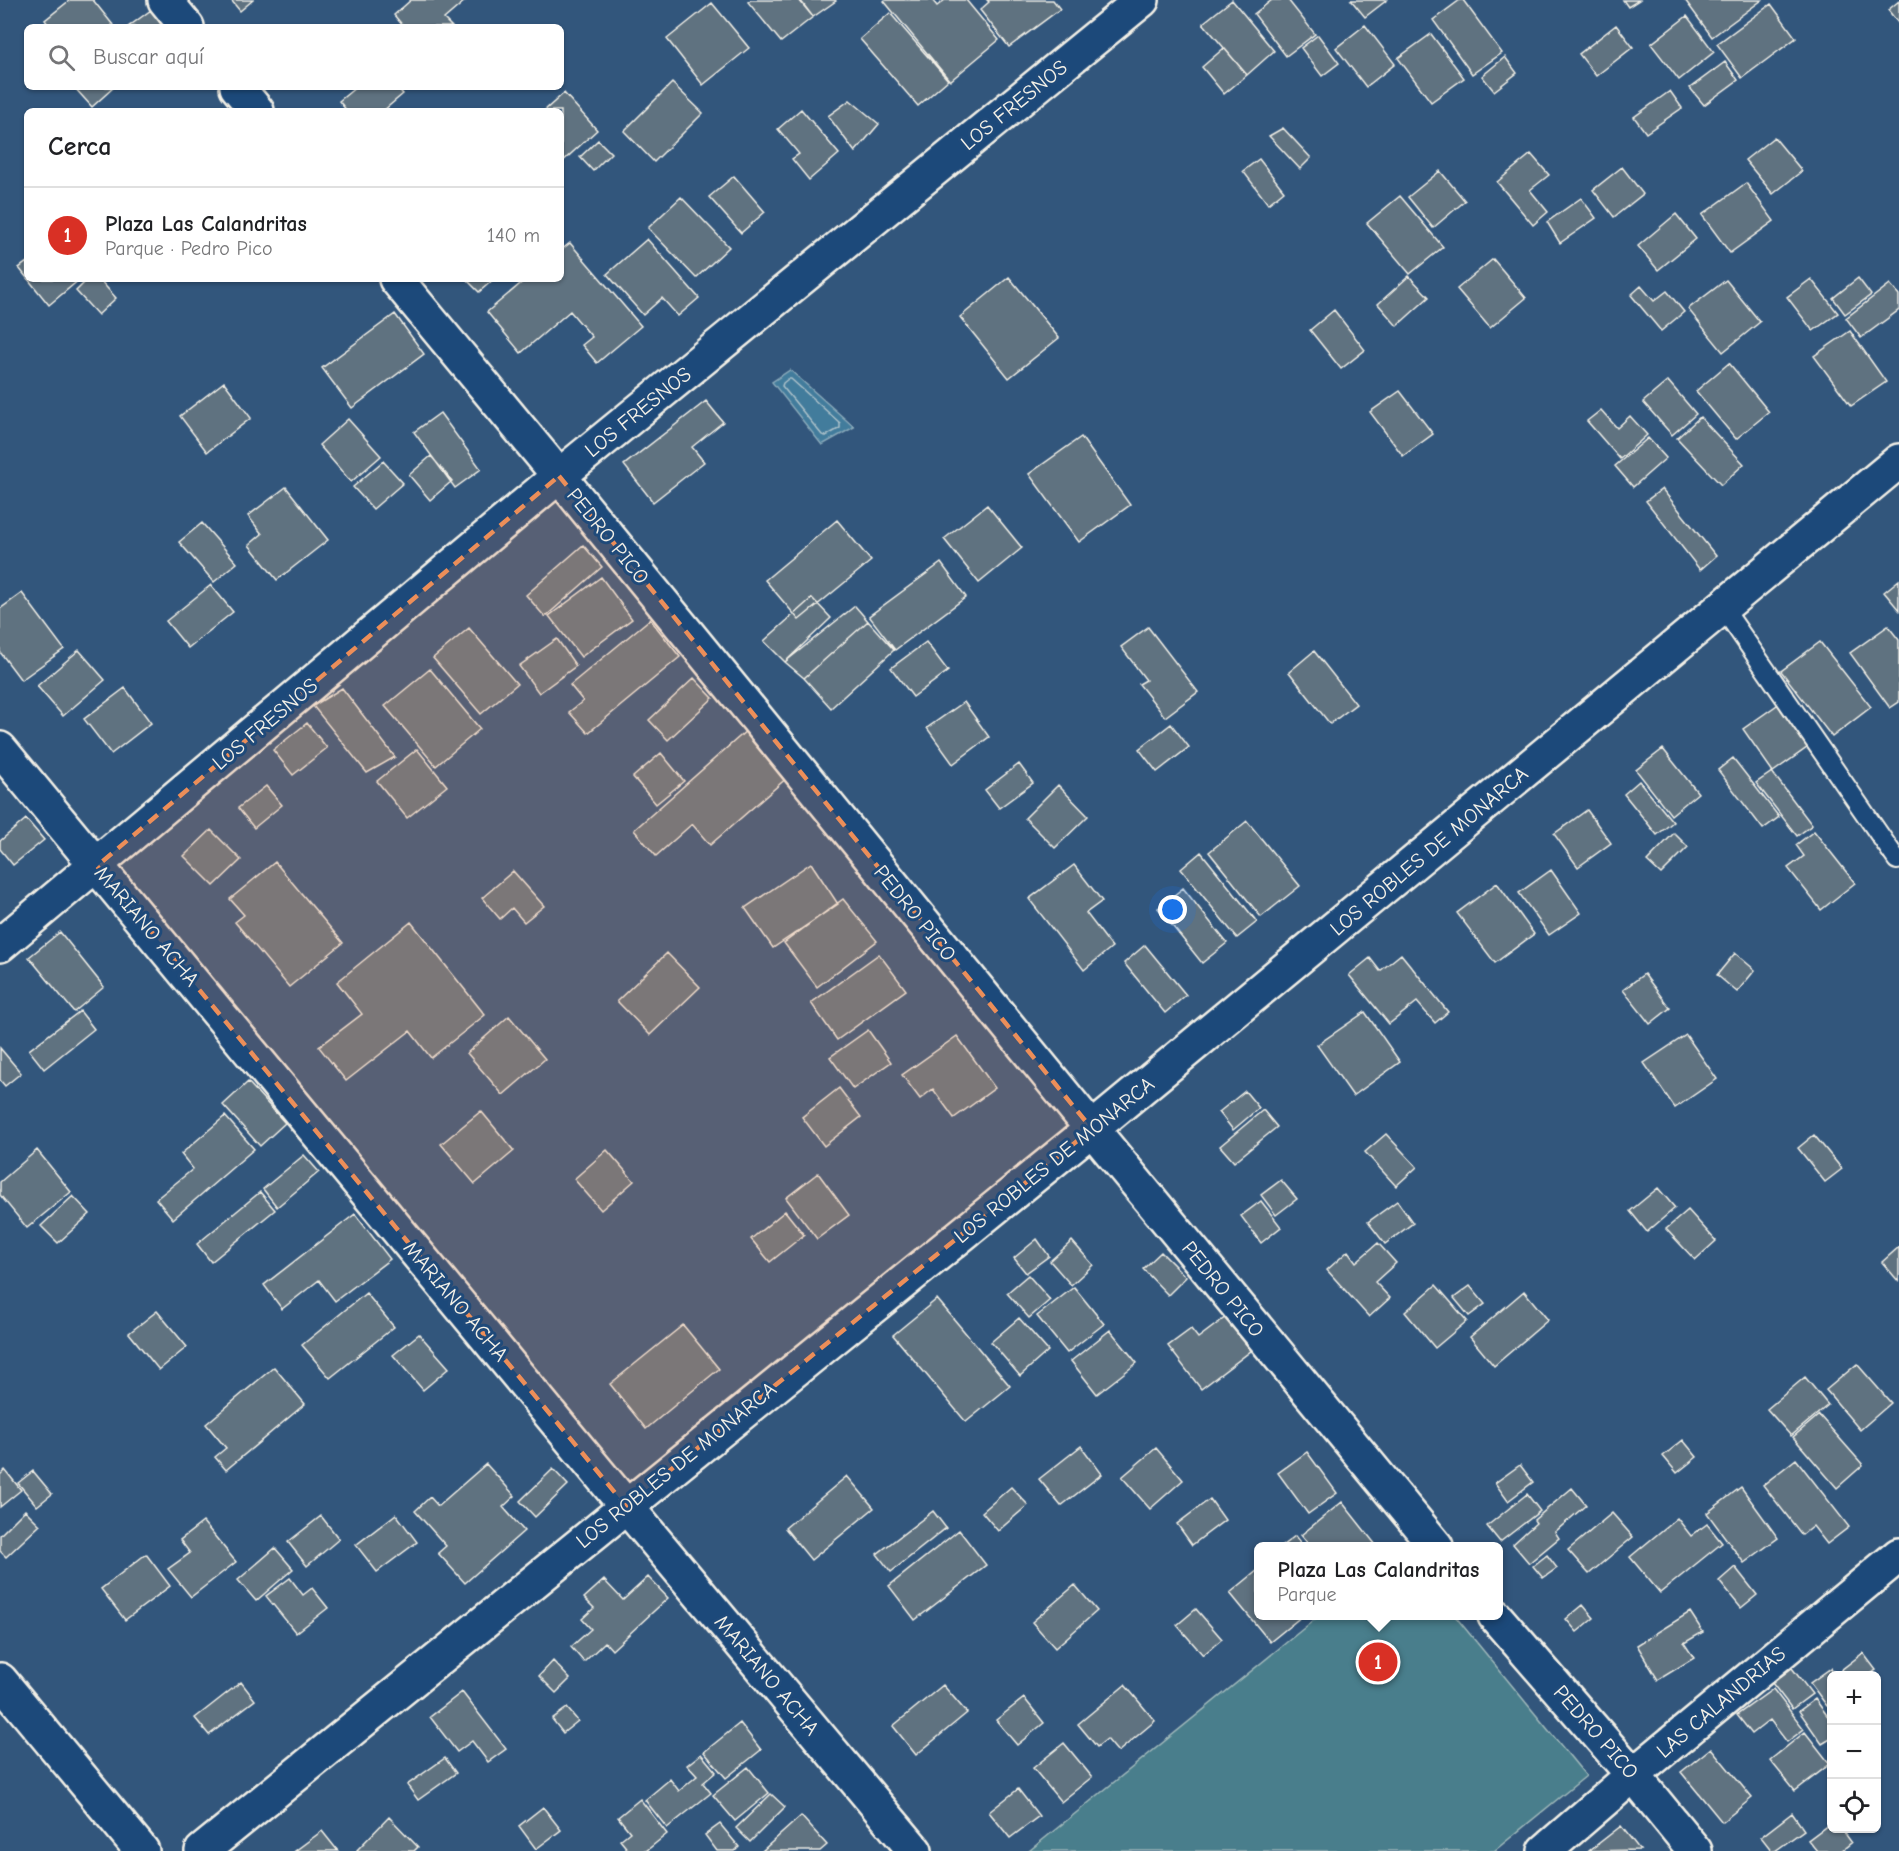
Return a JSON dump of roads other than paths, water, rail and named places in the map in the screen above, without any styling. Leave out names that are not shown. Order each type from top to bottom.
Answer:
[{"type":"street","points":[[165,0],[185,24]]},
{"type":"street","name":"LOS FRESNOS","points":[[0,945],[97,866],[559,476],[1142,0]]},
{"type":"street","points":[[240,90],[254,108]]},
{"type":"street","name":"PEDRO PICO","points":[[398,282],[1433,1542]]},
{"type":"street","name":"LOS ROBLES DE MONARCA","points":[[202,1851],[1092,1129],[1899,461]]},
{"type":"street","name":"MARIANO ACHA","points":[[0,749],[626,1506],[915,1851]]},
{"type":"street","name":"LAS CALANDRIAS","points":[[1545,1851],[1633,1775],[1899,1555]]},
{"type":"street","name":"PEDRO PICO","points":[[1499,1620],[1695,1851]]},
{"type":"street","points":[[0,1680],[142,1851]]},
{"type":"lane","points":[[1723,608],[1897,860]]},
{"type":"water","points":[[790,370],[854,427],[822,445],[772,382]]},
{"type":"place","name":"Plaza Las Calandritas","points":[[1378,1662]]}]
